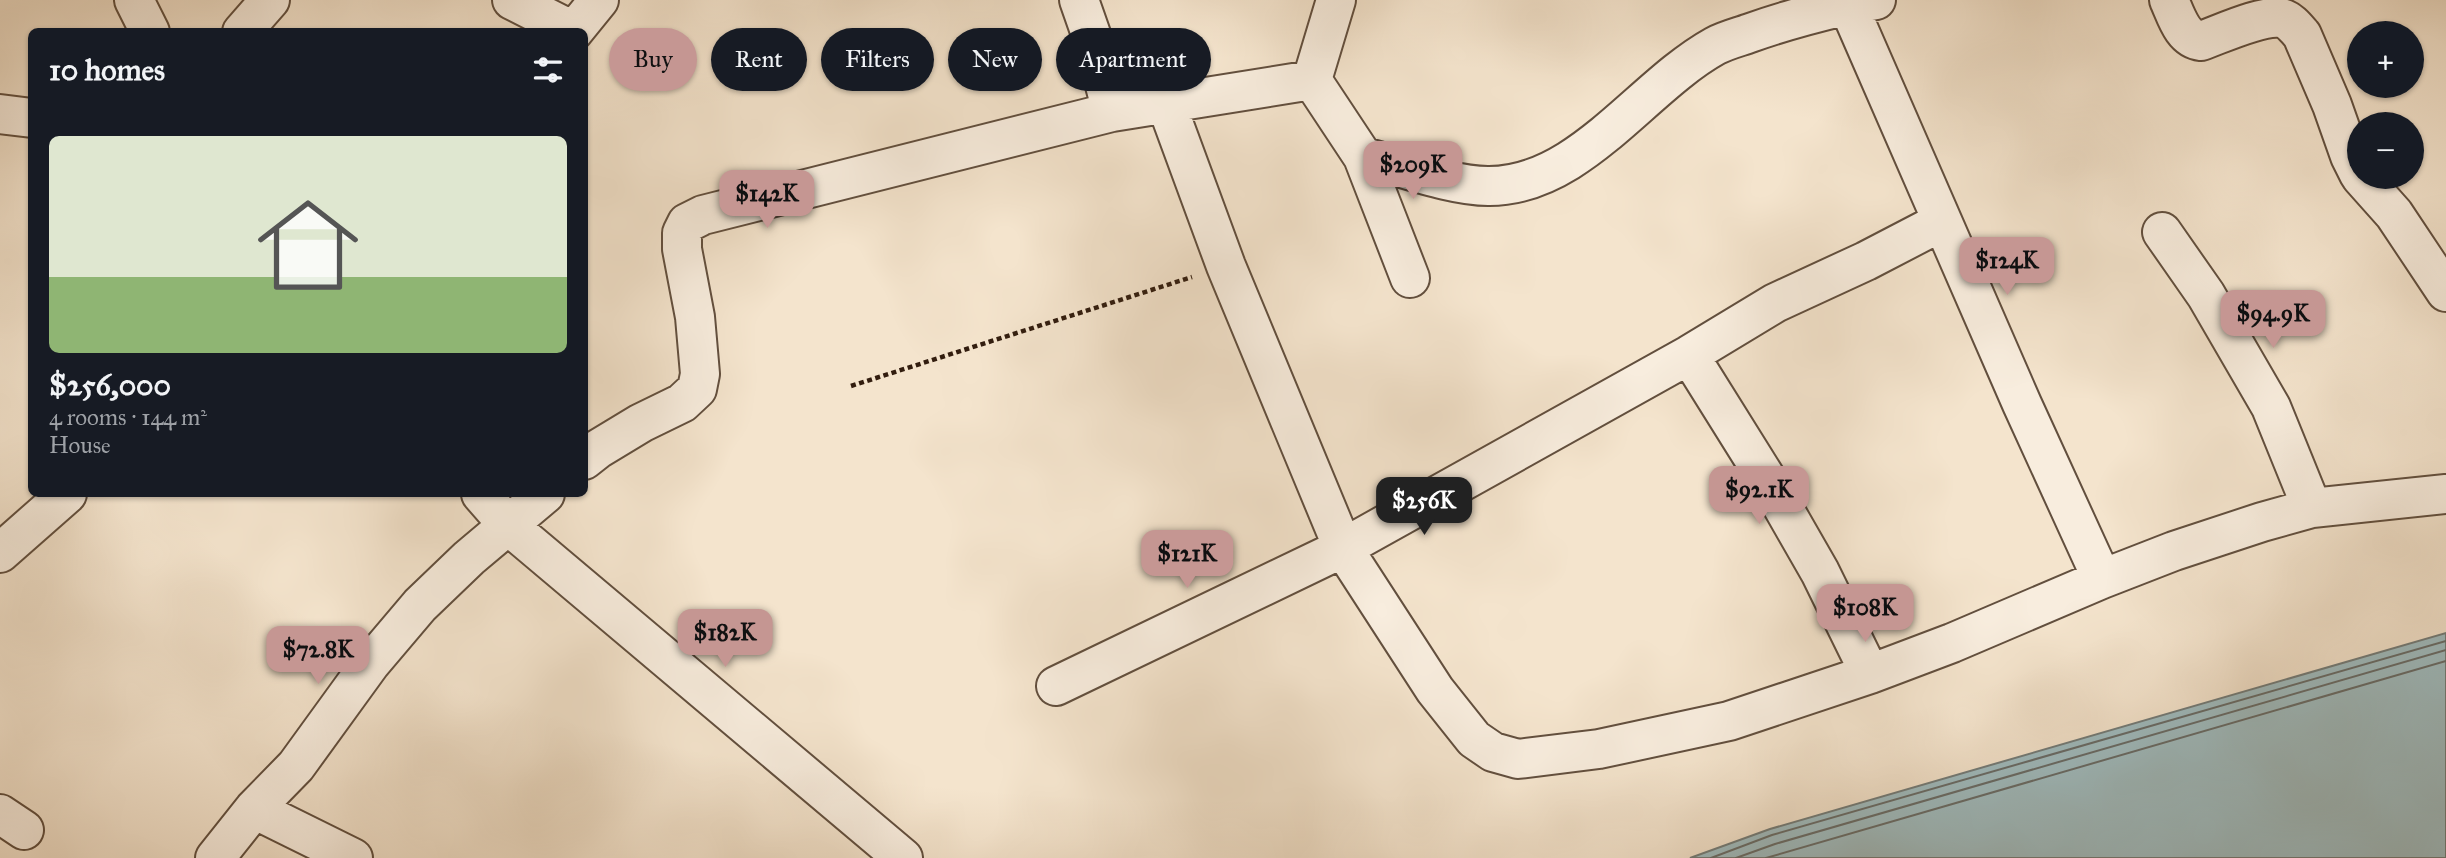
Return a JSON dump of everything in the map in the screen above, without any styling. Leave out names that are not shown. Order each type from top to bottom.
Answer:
[{"type":"street","points":[[134,0],[148,28]]},
{"type":"street","points":[[246,28],[270,0]]},
{"type":"street","points":[[512,0],[567,28]]},
{"type":"street","points":[[576,28],[599,0]]},
{"type":"street","points":[[1079,0],[1093,40],[1112,112]]},
{"type":"street","points":[[1312,80],[1336,0]]},
{"type":"street","points":[[2169,0],[2184,30],[2193,40],[2201,41],[2268,18],[2283,18],[2294,25],[2302,35],[2347,148]]},
{"type":"street","points":[[1363,157],[1454,181],[1488,186],[1529,181],[1583,152],[1670,76],[1717,45],[1795,17],[1862,3],[1941,222],[2102,579]]},
{"type":"street","points":[[588,457],[641,423],[682,403],[697,389],[700,374],[696,328],[682,249],[682,233],[687,223],[703,215],[1112,112],[1312,80]]},
{"type":"street","points":[[1312,80],[1363,157],[1410,278]]},
{"type":"street","points":[[1166,103],[1226,266],[1343,548],[1435,690],[1474,739],[1493,752],[1518,759],[1599,749],[1729,721],[1870,674],[2174,551],[2262,522],[2312,508],[2446,494]]},
{"type":"street","points":[[0,114],[28,118]]},
{"type":"street","points":[[2373,189],[2395,214],[2446,292]]},
{"type":"street","points":[[1056,686],[1343,548],[1689,355],[1775,303],[1866,261],[1941,222]]},
{"type":"street","points":[[2162,232],[2206,295],[2271,407],[2312,508]]},
{"type":"street","points":[[1689,355],[1769,483],[1820,572],[1870,674]]},
{"type":"street","points":[[0,553],[64,497]]},
{"type":"street","points":[[484,497],[509,526],[903,858]]},
{"type":"street","points":[[215,858],[254,809],[296,766],[370,664],[420,605],[542,497]]},
{"type":"street","points":[[254,809],[353,858]]},
{"type":"path","points":[[851,386],[1226,266]]},
{"type":"water","points":[[2446,633],[2446,858],[1690,858],[1770,829]]}]
